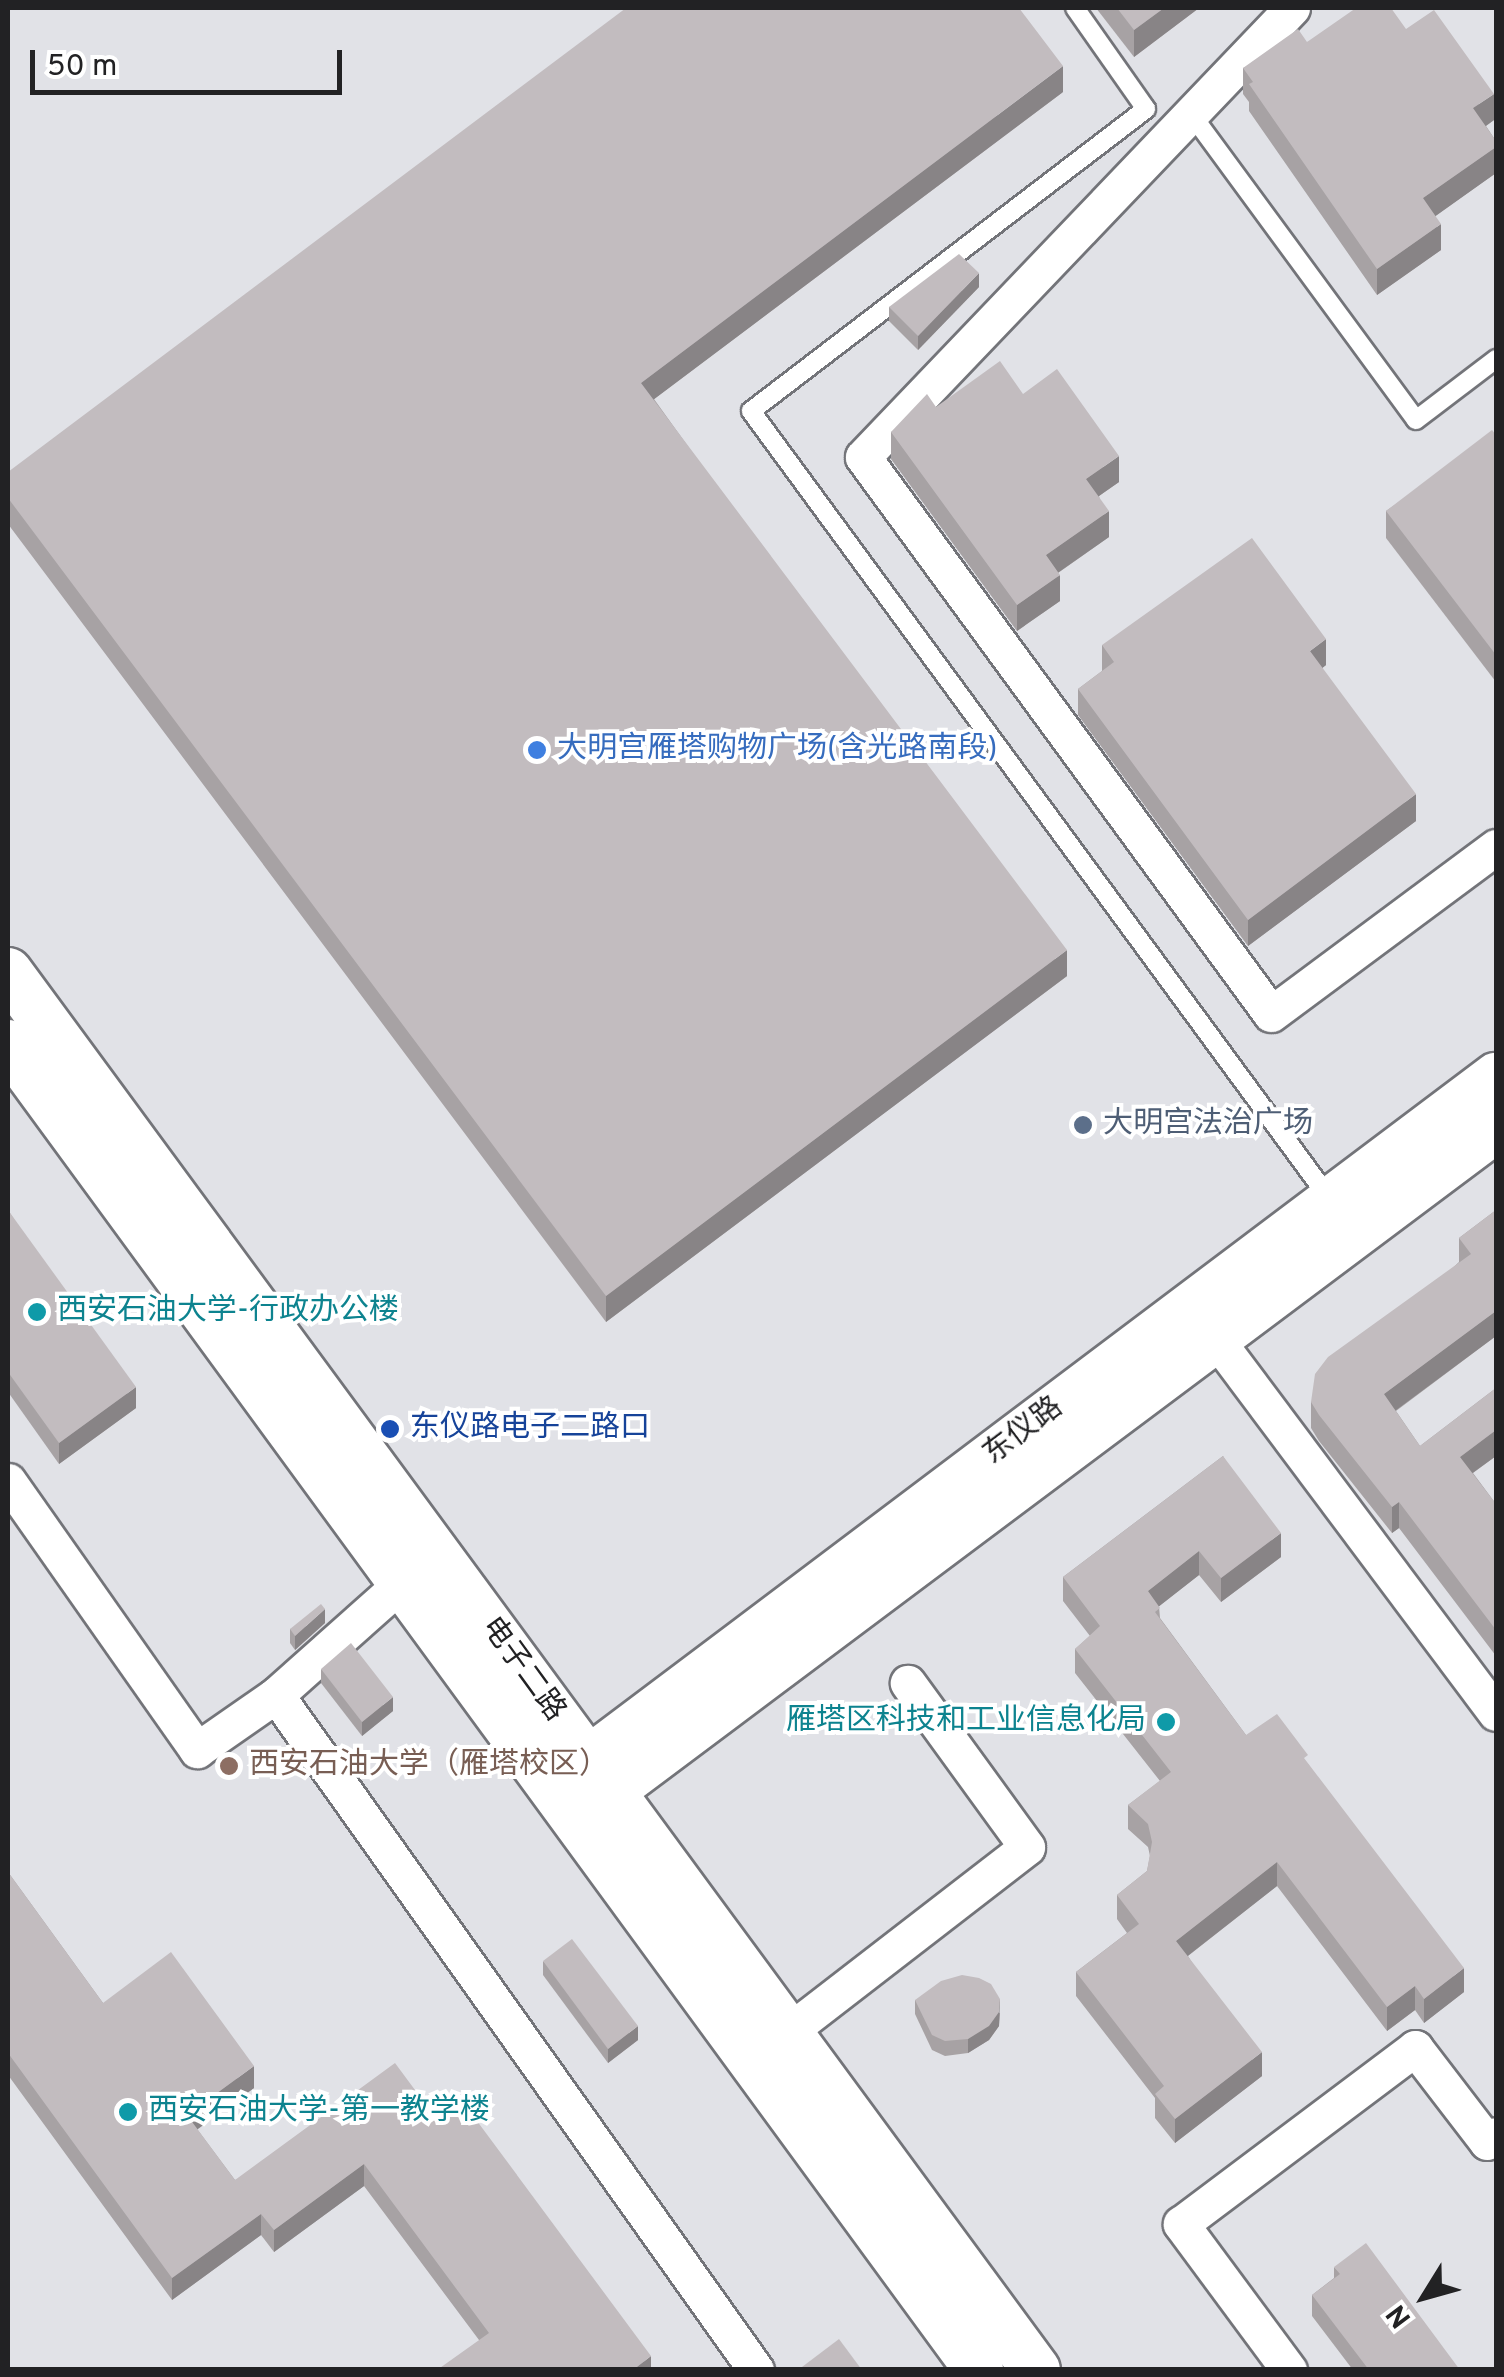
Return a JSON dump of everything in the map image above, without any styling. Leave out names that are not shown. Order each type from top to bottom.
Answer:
[{"type":"main road","name":"电子二路","points":[[8,972],[582,1789],[979,2370]]},
{"type":"main road","name":"电子二路","points":[[8,1044],[404,1580],[788,2032],[1036,2370]]},
{"type":"main road","name":"东仪路","points":[[582,1789],[1332,1201],[1496,1078]]},
{"type":"main road","name":"东仪路","points":[[582,1789],[1216,1339],[1496,1128]]},
{"type":"street","points":[[1292,8],[862,457],[1271,1014],[1496,846]]},
{"type":"street","points":[[1216,1339],[1496,1713]]},
{"type":"street","points":[[8,1481],[197,1750],[276,1695],[404,1580]]},
{"type":"street","points":[[788,2032],[1028,1848],[908,1683]]},
{"type":"street","points":[[276,1695],[756,2370]]},
{"type":"street","points":[[1289,2370],[1181,2224],[1414,2048],[1488,2142],[1496,2136]]},
{"type":"lane","points":[[1075,8],[1146,109],[751,410],[1332,1201]]},
{"type":"lane","points":[[1192,114],[1416,420],[1496,359]]},
{"type":"building","name":"大明宫雁塔购物广场(含光路南段)","points":[[626,8],[1019,8],[1063,66],[641,383],[1067,950],[606,1296],[8,498],[8,472]]},
{"type":"building","points":[[1117,8],[1164,8],[1134,30]]},
{"type":"building","points":[[1356,8],[1391,8],[1406,29],[1434,10],[1494,94],[1473,108],[1496,141],[1496,147],[1423,198],[1441,224],[1377,269],[1249,84],[1253,82],[1243,68],[1298,29],[1307,42]]},
{"type":"building","points":[[959,254],[979,273],[918,336],[889,307]]},
{"type":"building","points":[[1000,361],[1023,394],[1057,369],[1119,456],[1086,479],[1109,511],[1046,555],[1060,575],[1017,605],[891,432],[927,394],[936,407]]},
{"type":"building","points":[[1492,430],[1496,435],[1496,655],[1386,511]]},
{"type":"building","points":[[1252,538],[1326,639],[1310,651],[1416,794],[1248,920],[1078,689],[1114,662],[1102,645]]},
{"type":"building","name":"西安石油大学-行政办公楼","points":[[8,1210],[136,1387],[59,1443],[8,1372]]},
{"type":"building","points":[[1496,1210],[1496,1311],[1384,1394],[1420,1446],[1496,1388],[1496,1430],[1460,1457],[1496,1504],[1496,1630],[1399,1502],[1392,1507],[1311,1402],[1315,1374],[1328,1357],[1471,1254],[1459,1238]]},
{"type":"building","points":[[1223,1456],[1281,1533],[1221,1578],[1199,1551],[1148,1591],[1160,1608],[1155,1612],[1246,1735],[1277,1714],[1308,1755],[1304,1758],[1464,1968],[1424,1999],[1415,1986],[1387,2007],[1277,1862],[1176,1941],[1262,2052],[1175,2119],[1155,2094],[1164,2086],[1076,1972],[1139,1924],[1117,1895],[1147,1871],[1152,1842],[1148,1824],[1128,1805],[1171,1772],[1075,1649],[1100,1626],[1063,1577]]},
{"type":"building","points":[[321,1604],[325,1609],[295,1636],[290,1629]]},
{"type":"building","points":[[351,1643],[393,1697],[362,1722],[321,1669]]},
{"type":"building","points":[[8,1872],[103,2003],[171,1952],[254,2066],[187,2115],[235,2180],[395,2063],[435,2117],[460,2098],[651,2356],[633,2370],[437,2370],[489,2333],[364,2164],[274,2230],[261,2214],[172,2278],[8,2053]]},
{"type":"building","points":[[572,1939],[638,2026],[608,2049],[543,1961]]},
{"type":"building","points":[[962,1975],[991,1984],[1000,1999],[999,2012],[989,2026],[968,2039],[945,2041],[932,2035],[915,2000],[941,1981]]},
{"type":"building","points":[[1366,2243],[1460,2370],[1369,2370],[1312,2295],[1340,2274],[1334,2267]]},
{"type":"building","points":[[839,2339],[862,2370],[798,2370]]},
{"type":"place","name":"大明宫雁塔购物广场(含光路南段)","points":[[537,750]]},
{"type":"place","name":"大明宫法治广场","points":[[1083,1125]]},
{"type":"place","name":"西安石油大学-行政办公楼","points":[[37,1312]]},
{"type":"place","name":"东仪路电子二路口","points":[[390,1429]]},
{"type":"place","name":"雁塔区科技和工业信息化局","points":[[1166,1722]]},
{"type":"place","name":"西安石油大学（雁塔校区）","points":[[229,1766]]},
{"type":"place","name":"西安石油大学-第一教学楼","points":[[128,2112]]}]
